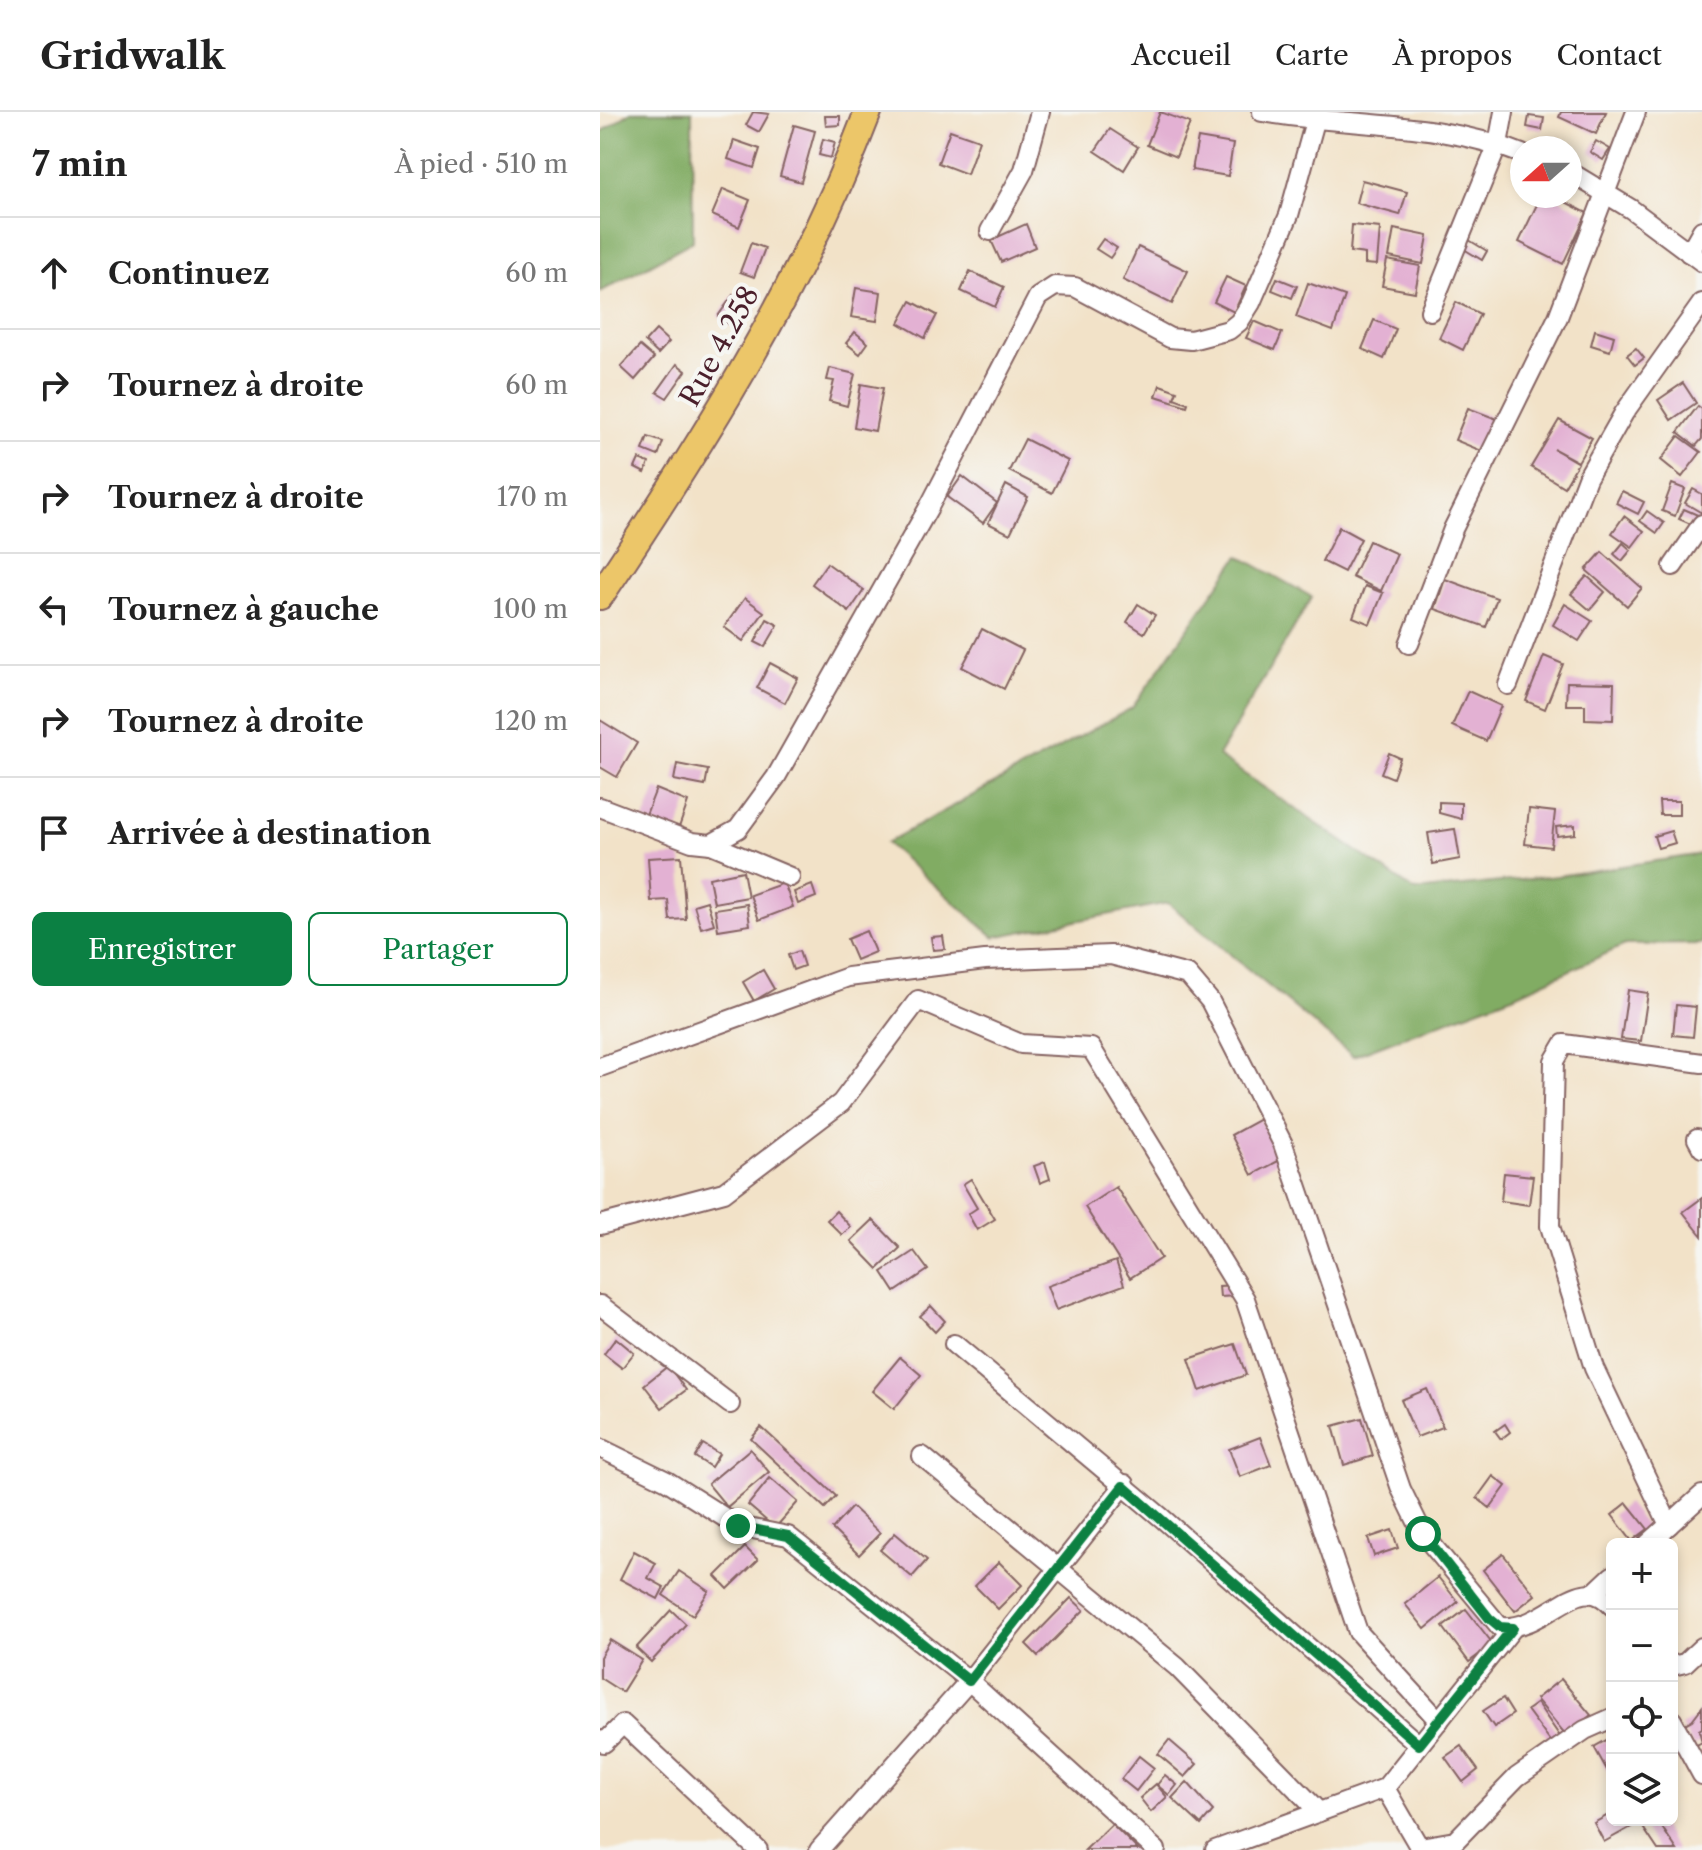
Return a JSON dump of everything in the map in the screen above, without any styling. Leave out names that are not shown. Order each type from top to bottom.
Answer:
[{"type":"highway","name":"Rue 4.258","points":[[600,596],[698,450],[757,349],[816,232],[868,112]]},
{"type":"street","points":[[990,231],[1024,170],[1040,112]]},
{"type":"street","points":[[1262,112],[1315,121],[1407,126],[1510,149]]},
{"type":"street","points":[[1430,311],[1498,144],[1504,112]]},
{"type":"street","points":[[1409,644],[1453,529],[1558,317],[1636,112]]},
{"type":"street","points":[[711,844],[738,829],[776,777],[929,507],[1038,297],[1055,286],[1075,287],[1170,338],[1191,340],[1229,330],[1239,322],[1251,303],[1289,215],[1315,121]]},
{"type":"street","points":[[1582,179],[1696,258],[1702,230]]},
{"type":"street","points":[[1508,685],[1587,478],[1624,413],[1702,303]]},
{"type":"street","points":[[1673,566],[1702,524]]},
{"type":"street","points":[[600,807],[692,842],[711,844],[790,877]]},
{"type":"street","points":[[600,1067],[848,977],[985,960],[1111,955],[1188,975],[1210,1001],[1283,1144],[1409,1508],[1428,1542],[1489,1618],[1500,1627],[1513,1628],[1535,1622],[1582,1592],[1595,1592],[1606,1601]]},
{"type":"street","points":[[600,1225],[724,1192],[841,1103],[918,1000],[1021,1044],[1091,1048],[1245,1299],[1358,1632],[1439,1721]]},
{"type":"street","points":[[1669,1525],[1594,1368],[1550,1226],[1554,1061],[1564,1044],[1702,1063]]},
{"type":"street","points":[[600,1305],[730,1404]]},
{"type":"street","points":[[954,1344],[1124,1485],[1419,1745]]},
{"type":"street","points":[[600,1448],[667,1481],[738,1526],[788,1536],[969,1681],[1156,1850]]},
{"type":"street","points":[[922,1456],[1177,1667],[1319,1812]]},
{"type":"street","points":[[819,1850],[969,1681],[1124,1485]]},
{"type":"street","points":[[1655,1538],[1702,1495]]},
{"type":"street","points":[[1595,1592],[1606,1582]]},
{"type":"street","points":[[1215,1850],[1385,1788],[1513,1628]]},
{"type":"street","points":[[1678,1665],[1685,1663],[1702,1647]]},
{"type":"street","points":[[1385,1788],[1421,1848],[1455,1841],[1517,1777],[1585,1730],[1606,1721]]},
{"type":"street","points":[[600,1740],[604,1743],[623,1724],[758,1850]]},
{"type":"street","points":[[1678,1731],[1702,1775]]},
{"type":"green space","points":[[631,112],[692,112],[693,241],[600,292],[600,133]]},
{"type":"green space","points":[[1239,556],[1312,597],[1218,756],[1415,891],[1557,876],[1702,854],[1702,944],[1625,945],[1520,993],[1353,1056],[1168,903],[994,937],[886,843],[1132,708]]},
{"type":"building","points":[[753,112],[769,114],[759,132],[746,125]]},
{"type":"building","points":[[1160,112],[1190,123],[1176,157],[1147,145]]},
{"type":"building","points":[[1561,112],[1606,112],[1596,134],[1559,117]]},
{"type":"building","points":[[825,116],[840,116],[840,125],[826,126]]},
{"type":"building","points":[[1529,116],[1544,118],[1542,130],[1527,127]]},
{"type":"building","points":[[794,125],[815,131],[801,182],[780,176]]},
{"type":"building","points":[[1110,129],[1138,147],[1124,170],[1095,151]]},
{"type":"building","points":[[950,130],[979,140],[967,174],[938,163]]},
{"type":"building","points":[[1198,138],[1233,144],[1228,176],[1192,170]]},
{"type":"building","points":[[823,139],[835,142],[831,158],[819,155]]},
{"type":"building","points":[[734,140],[760,149],[754,168],[728,159]]},
{"type":"building","points":[[1596,141],[1610,149],[1603,160],[1590,152]]},
{"type":"building","points":[[1362,180],[1407,192],[1400,215],[1356,203]]},
{"type":"building","points":[[723,189],[750,200],[739,227],[712,215]]},
{"type":"building","points":[[1535,208],[1577,208],[1587,213],[1563,264],[1519,242]]},
{"type":"building","points":[[1026,224],[1035,247],[1001,262],[991,240]]},
{"type":"building","points":[[1352,225],[1380,228],[1377,265],[1365,264],[1365,254],[1350,252]]},
{"type":"building","points":[[1394,229],[1428,236],[1423,264],[1389,257]]},
{"type":"building","points":[[1464,237],[1487,251],[1482,260],[1459,246]]},
{"type":"building","points":[[1103,239],[1117,248],[1110,258],[1096,249]]},
{"type":"building","points":[[751,243],[765,248],[754,277],[740,272]]},
{"type":"building","points":[[1138,247],[1188,271],[1172,304],[1123,280]]},
{"type":"building","points":[[1387,260],[1420,266],[1415,292],[1382,286]]},
{"type":"building","points":[[970,271],[1004,287],[995,307],[961,291]]},
{"type":"building","points":[[1226,277],[1246,286],[1234,312],[1214,302]]},
{"type":"building","points":[[1277,278],[1297,286],[1292,298],[1272,290]]},
{"type":"building","points":[[1308,283],[1345,296],[1333,331],[1296,317]]},
{"type":"building","points":[[856,288],[881,292],[877,321],[851,317]]},
{"type":"building","points":[[733,295],[752,310],[737,330],[718,316]]},
{"type":"building","points":[[911,301],[937,315],[925,338],[899,323]]},
{"type":"building","points":[[1456,302],[1480,314],[1463,350],[1439,338]]},
{"type":"building","points":[[1374,320],[1396,329],[1384,359],[1362,349]]},
{"type":"building","points":[[1254,321],[1282,333],[1275,350],[1246,338]]},
{"type":"building","points":[[656,330],[669,342],[658,354],[645,342]]},
{"type":"building","points":[[1595,330],[1614,336],[1610,351],[1591,345]]},
{"type":"building","points":[[855,332],[868,343],[860,354],[846,343]]},
{"type":"building","points":[[640,346],[654,358],[635,380],[621,367]]},
{"type":"building","points":[[1636,348],[1644,358],[1635,365],[1627,355]]},
{"type":"building","points":[[677,364],[686,371],[667,398],[657,392]]},
{"type":"building","points":[[830,368],[855,374],[847,406],[829,401],[834,381],[827,380]]},
{"type":"building","points":[[1683,383],[1696,403],[1671,420],[1658,400]]},
{"type":"building","points":[[861,384],[883,388],[875,431],[854,427]]},
{"type":"building","points":[[1160,385],[1177,391],[1174,398],[1188,403],[1187,406],[1156,396]]},
{"type":"building","points":[[1698,406],[1702,409],[1702,439],[1696,446],[1678,432]]},
{"type":"building","points":[[1468,408],[1497,419],[1484,452],[1455,440]]},
{"type":"building","points":[[1559,420],[1592,438],[1578,462],[1554,449],[1578,463],[1564,487],[1531,467]]},
{"type":"building","points":[[1679,436],[1701,452],[1682,477],[1661,460]]},
{"type":"building","points":[[648,437],[663,442],[658,456],[643,450]]},
{"type":"building","points":[[1025,439],[1068,461],[1052,493],[1009,471]]},
{"type":"building","points":[[639,459],[649,463],[645,473],[635,468]]},
{"type":"building","points":[[962,476],[997,503],[983,523],[947,497]]},
{"type":"building","points":[[1672,484],[1685,489],[1675,516],[1662,511]]},
{"type":"building","points":[[1006,485],[1028,497],[1010,534],[988,523]]},
{"type":"building","points":[[1693,489],[1702,494],[1702,513],[1685,503]]},
{"type":"building","points":[[1622,491],[1644,502],[1638,514],[1616,503]]},
{"type":"building","points":[[1684,509],[1700,516],[1695,526],[1679,519]]},
{"type":"building","points":[[1647,511],[1664,523],[1657,533],[1640,521]]},
{"type":"building","points":[[1624,516],[1644,531],[1632,547],[1612,533]]},
{"type":"building","points":[[1339,527],[1361,539],[1344,572],[1322,561]]},
{"type":"building","points":[[1369,541],[1397,554],[1381,591],[1352,577]]},
{"type":"building","points":[[1623,543],[1631,550],[1622,561],[1614,554]]},
{"type":"building","points":[[1602,552],[1642,588],[1627,606],[1586,570]]},
{"type":"building","points":[[827,563],[864,590],[849,612],[812,584]]},
{"type":"building","points":[[1587,576],[1605,592],[1590,610],[1571,594]]},
{"type":"building","points":[[1445,579],[1497,598],[1486,627],[1435,609]]},
{"type":"building","points":[[1365,586],[1383,593],[1370,624],[1353,617]]},
{"type":"building","points":[[745,598],[764,612],[743,641],[724,627]]},
{"type":"building","points":[[1138,604],[1155,615],[1144,633],[1127,622]]},
{"type":"building","points":[[1565,604],[1592,621],[1579,641],[1553,625]]},
{"type":"building","points":[[767,619],[778,625],[765,647],[755,642]]},
{"type":"building","points":[[982,629],[1023,650],[1004,689],[962,667]]},
{"type":"building","points":[[1544,656],[1563,664],[1545,709],[1526,701]]},
{"type":"building","points":[[770,663],[798,678],[785,703],[757,688]]},
{"type":"building","points":[[1567,682],[1614,683],[1613,720],[1585,719],[1585,705],[1566,705]]},
{"type":"building","points":[[1468,691],[1501,706],[1486,741],[1452,726]]},
{"type":"building","points":[[600,720],[637,743],[617,777],[600,767]]},
{"type":"building","points":[[1389,753],[1400,758],[1393,778],[1381,773]]},
{"type":"building","points":[[677,764],[708,770],[705,786],[674,780]]},
{"type":"building","points":[[656,789],[688,802],[677,833],[644,820]]},
{"type":"building","points":[[1659,801],[1679,801],[1679,815],[1660,815]]},
{"type":"building","points":[[1439,802],[1461,803],[1461,819],[1439,813]]},
{"type":"building","points":[[1529,809],[1555,812],[1551,847],[1525,844]]},
{"type":"building","points":[[1575,825],[1575,834],[1557,836],[1556,827]]},
{"type":"building","points":[[1455,829],[1460,859],[1433,864],[1428,833]]},
{"type":"building","points":[[1671,831],[1675,843],[1658,848],[1654,836]]},
{"type":"building","points":[[681,856],[686,919],[670,920],[668,900],[651,901],[648,858]]},
{"type":"building","points":[[743,871],[748,897],[714,903],[709,878]]},
{"type":"building","points":[[784,883],[793,907],[759,920],[750,895]]},
{"type":"building","points":[[812,885],[816,897],[798,904],[794,892]]},
{"type":"building","points":[[707,901],[714,924],[701,928],[694,905]]},
{"type":"building","points":[[747,904],[750,925],[718,930],[715,909]]},
{"type":"building","points":[[866,931],[875,952],[856,960],[847,939]]},
{"type":"building","points":[[943,936],[945,949],[933,950],[931,937]]},
{"type":"building","points":[[799,951],[804,966],[793,970],[788,955]]},
{"type":"building","points":[[763,970],[774,989],[754,1001],[743,982]]},
{"type":"building","points":[[1628,990],[1648,993],[1641,1041],[1621,1039]]},
{"type":"building","points":[[1676,1005],[1696,1007],[1693,1037],[1673,1035]]},
{"type":"building","points":[[1260,1119],[1282,1159],[1252,1175],[1231,1135]]},
{"type":"building","points":[[1045,1162],[1050,1179],[1040,1183],[1034,1166]]},
{"type":"building","points":[[1504,1173],[1533,1176],[1529,1205],[1501,1201]]},
{"type":"building","points":[[971,1179],[995,1219],[977,1230],[968,1214],[977,1208],[963,1184]]},
{"type":"building","points":[[1116,1187],[1161,1258],[1130,1278],[1085,1207]]},
{"type":"building","points":[[1702,1198],[1702,1236],[1683,1212]]},
{"type":"building","points":[[836,1211],[851,1227],[842,1235],[827,1220]]},
{"type":"building","points":[[873,1220],[900,1248],[878,1269],[851,1241]]},
{"type":"building","points":[[914,1251],[928,1270],[895,1292],[882,1272]]},
{"type":"building","points":[[1116,1261],[1124,1285],[1056,1310],[1047,1286]]},
{"type":"building","points":[[1235,1285],[1236,1296],[1220,1297],[1219,1286]]},
{"type":"building","points":[[931,1306],[945,1321],[935,1332],[920,1316]]},
{"type":"building","points":[[616,1338],[634,1353],[622,1368],[604,1354]]},
{"type":"building","points":[[1235,1344],[1246,1375],[1200,1391],[1189,1359]]},
{"type":"building","points":[[900,1357],[921,1375],[894,1409],[872,1391]]},
{"type":"building","points":[[668,1366],[686,1390],[662,1408],[644,1385]]},
{"type":"building","points":[[1427,1389],[1443,1427],[1417,1437],[1401,1400]]},
{"type":"building","points":[[1362,1418],[1373,1456],[1344,1465],[1333,1426]]},
{"type":"building","points":[[1505,1424],[1510,1432],[1501,1439],[1495,1431]]},
{"type":"building","points":[[761,1427],[836,1496],[825,1508],[751,1439]]},
{"type":"building","points":[[1260,1437],[1271,1465],[1240,1477],[1229,1449]]},
{"type":"building","points":[[703,1444],[719,1454],[711,1467],[695,1457]]},
{"type":"building","points":[[750,1449],[769,1472],[727,1507],[708,1484]]},
{"type":"building","points":[[1493,1476],[1506,1486],[1490,1508],[1477,1498]]},
{"type":"building","points":[[770,1478],[798,1502],[775,1528],[748,1505]]},
{"type":"building","points":[[1627,1503],[1648,1529],[1636,1538],[1630,1538],[1612,1515]]},
{"type":"building","points":[[852,1507],[880,1533],[859,1555],[832,1529]]},
{"type":"building","points":[[1392,1530],[1398,1548],[1374,1556],[1368,1538]]},
{"type":"building","points":[[895,1533],[927,1560],[912,1577],[880,1550]]},
{"type":"building","points":[[745,1547],[758,1560],[728,1589],[716,1576]]},
{"type":"building","points":[[634,1551],[656,1563],[648,1578],[664,1587],[658,1599],[620,1579]]},
{"type":"building","points":[[1503,1554],[1535,1595],[1515,1611],[1483,1570]]},
{"type":"building","points":[[999,1562],[1022,1585],[998,1609],[975,1586]]},
{"type":"building","points":[[679,1571],[709,1591],[693,1615],[663,1595]]},
{"type":"building","points":[[1438,1577],[1458,1602],[1425,1629],[1405,1604]]},
{"type":"building","points":[[1071,1598],[1084,1610],[1038,1656],[1026,1644]]},
{"type":"building","points":[[1466,1609],[1493,1644],[1469,1662],[1443,1627]]},
{"type":"building","points":[[671,1610],[686,1624],[651,1662],[636,1648]]},
{"type":"building","points":[[610,1640],[642,1660],[622,1692],[600,1678],[600,1657]]},
{"type":"building","points":[[1561,1679],[1591,1715],[1566,1735],[1536,1699]]},
{"type":"building","points":[[1503,1698],[1513,1714],[1494,1727],[1483,1711]]},
{"type":"building","points":[[1537,1703],[1561,1738],[1552,1744],[1527,1710]]},
{"type":"building","points":[[1702,1707],[1702,1728],[1699,1730],[1702,1742],[1693,1747],[1681,1726],[1692,1720]]},
{"type":"building","points":[[1169,1740],[1197,1764],[1185,1777],[1158,1754]]},
{"type":"building","points":[[1606,1740],[1606,1768],[1594,1747]]},
{"type":"building","points":[[1461,1746],[1478,1770],[1463,1782],[1445,1757]]},
{"type":"building","points":[[1139,1756],[1154,1768],[1136,1791],[1121,1779]]},
{"type":"building","points":[[1165,1775],[1177,1785],[1169,1795],[1157,1785]]},
{"type":"building","points":[[1187,1782],[1213,1811],[1201,1825],[1172,1798]]},
{"type":"building","points":[[1156,1784],[1167,1797],[1151,1812],[1140,1798]]},
{"type":"building","points":[[1606,1816],[1606,1826],[1631,1827],[1604,1842],[1594,1823]]},
{"type":"building","points":[[1112,1824],[1138,1850],[1085,1850]]},
{"type":"building","points":[[1642,1826],[1661,1826],[1677,1850],[1658,1850]]},
{"type":"route","points":[[738,1526],[788,1536],[969,1681],[1123,1486],[1419,1745],[1513,1628],[1500,1627],[1489,1618],[1423,1534]]}]
